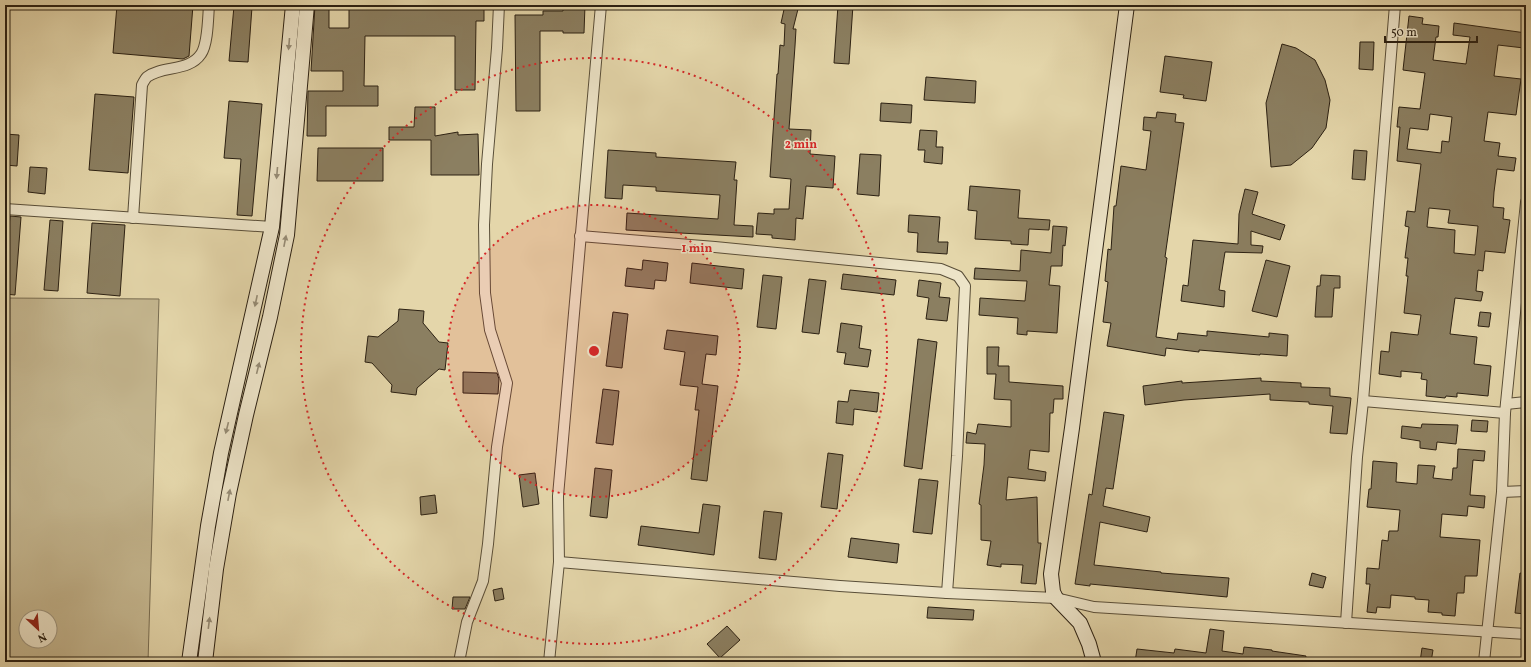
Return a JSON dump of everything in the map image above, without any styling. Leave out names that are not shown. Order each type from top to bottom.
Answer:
[{"type":"street","points":[[133,218],[142,85],[147,78],[157,73],[190,64],[201,54],[207,36],[209,5]]},
{"type":"street","points":[[189,662],[208,526],[221,453],[272,227],[293,5]]},
{"type":"street","points":[[205,662],[216,569],[229,493],[270,317],[287,235],[307,5]]},
{"type":"street","points":[[459,662],[468,622],[483,581],[497,447],[507,383],[490,330],[485,293],[484,225],[486,164],[497,48],[499,5]]},
{"type":"street","points":[[549,662],[559,562],[558,496],[601,5]]},
{"type":"street","points":[[1094,662],[1089,644],[1080,623],[1056,598],[1053,592],[1051,574],[1072,428],[1127,5]]},
{"type":"street","points":[[1346,623],[1357,456],[1363,401],[1396,5]]},
{"type":"street","points":[[1484,662],[1502,492],[1506,408],[1526,202]]},
{"type":"street","points":[[5,208],[272,227]]},
{"type":"street","points":[[580,236],[941,269],[958,276],[965,286],[957,456],[946,593]]},
{"type":"street","points":[[1363,401],[1506,408],[1526,402]]},
{"type":"street","points":[[1502,492],[1526,491]]},
{"type":"street","points":[[559,562],[840,586],[1056,598],[1094,606],[1526,634]]},
{"type":"shaded area","points":[[5,298],[159,299],[148,662],[5,662]]},
{"type":"building","points":[[117,5],[193,5],[189,56],[183,59],[113,53]]},
{"type":"building","points":[[315,5],[329,5],[329,28],[349,28],[349,5],[368,5],[368,7],[456,7],[456,5],[484,5],[484,21],[476,21],[475,90],[455,90],[455,36],[365,36],[364,86],[378,86],[378,106],[326,106],[326,136],[307,136],[308,91],[343,91],[343,71],[311,71]]},
{"type":"building","points":[[563,5],[585,5],[584,33],[540,31],[540,111],[516,111],[515,15],[543,15],[543,11],[563,11]]},
{"type":"building","points":[[785,5],[799,5],[793,29],[796,29],[789,129],[811,130],[810,154],[835,156],[833,188],[806,186],[803,219],[796,218],[795,240],[772,238],[772,235],[756,234],[758,213],[774,214],[774,209],[789,209],[791,179],[770,177],[780,45],[784,46],[785,24],[781,23]]},
{"type":"building","points":[[838,5],[853,5],[849,64],[834,63]]},
{"type":"building","points":[[234,6],[252,7],[248,62],[229,61]]},
{"type":"building","points":[[1409,16],[1423,18],[1422,24],[1439,26],[1433,60],[1466,64],[1470,37],[1453,35],[1454,23],[1526,33],[1524,48],[1498,45],[1494,76],[1521,79],[1516,115],[1488,112],[1484,141],[1500,143],[1498,156],[1516,158],[1514,171],[1497,169],[1494,192],[1493,207],[1504,208],[1503,219],[1510,220],[1505,253],[1485,251],[1483,271],[1478,270],[1476,291],[1483,292],[1481,301],[1455,298],[1450,334],[1477,337],[1474,364],[1491,366],[1488,396],[1457,393],[1457,397],[1446,396],[1445,398],[1426,396],[1427,380],[1421,379],[1422,373],[1401,371],[1401,377],[1379,374],[1381,351],[1389,352],[1391,332],[1418,335],[1421,315],[1404,313],[1408,276],[1406,276],[1408,258],[1405,258],[1409,227],[1405,226],[1407,211],[1415,212],[1421,164],[1397,161],[1400,127],[1397,127],[1399,107],[1420,109],[1425,73],[1403,70]],"holes":[[[1430,114],[1452,117],[1449,142],[1442,141],[1441,153],[1407,149],[1410,128],[1428,130]],[[1429,208],[1450,210],[1448,223],[1478,226],[1475,255],[1454,253],[1455,230],[1427,227]]]},
{"type":"building","points":[[1360,42],[1374,42],[1373,70],[1359,69]]},
{"type":"building","points":[[1282,44],[1296,48],[1315,60],[1325,80],[1330,100],[1326,128],[1312,148],[1291,165],[1271,167],[1266,103]]},
{"type":"building","points":[[1165,56],[1212,62],[1206,101],[1183,98],[1184,95],[1160,92]]},
{"type":"building","points":[[926,77],[976,81],[975,103],[924,100]]},
{"type":"building","points":[[95,94],[134,97],[128,173],[89,170]]},
{"type":"building","points":[[229,101],[262,104],[252,216],[237,215],[241,159],[224,158]]},
{"type":"building","points":[[881,103],[912,105],[911,123],[880,121]]},
{"type":"building","points":[[415,107],[435,107],[435,136],[458,132],[458,135],[478,134],[479,175],[431,175],[431,140],[389,140],[389,127],[414,127]]},
{"type":"building","points":[[1157,112],[1176,114],[1175,122],[1184,123],[1165,257],[1167,258],[1156,337],[1177,340],[1178,333],[1207,336],[1207,331],[1269,337],[1269,333],[1288,335],[1287,356],[1199,350],[1199,352],[1166,348],[1165,356],[1107,346],[1111,323],[1103,322],[1108,282],[1105,281],[1108,249],[1111,250],[1114,206],[1116,206],[1121,166],[1146,170],[1151,131],[1143,130],[1144,117],[1156,118]]},
{"type":"building","points":[[920,130],[937,131],[936,147],[943,147],[942,164],[924,162],[925,150],[918,150]]},
{"type":"building","points":[[5,134],[19,135],[17,166],[5,165]]},
{"type":"building","points":[[318,148],[383,148],[383,181],[317,181]]},
{"type":"building","points":[[608,150],[656,153],[656,157],[736,162],[734,180],[737,180],[734,225],[753,226],[753,237],[626,230],[627,213],[718,219],[720,195],[656,191],[656,187],[623,185],[622,199],[605,198]]},
{"type":"building","points":[[1354,150],[1367,151],[1365,180],[1352,179]]},
{"type":"building","points":[[860,154],[881,155],[879,196],[857,194]]},
{"type":"building","points":[[30,167],[47,168],[45,194],[28,192]]},
{"type":"building","points":[[970,186],[1020,190],[1018,218],[1050,220],[1049,230],[1029,229],[1028,245],[1011,244],[1011,241],[975,239],[977,211],[968,210]]},
{"type":"building","points":[[1245,189],[1258,192],[1252,214],[1285,225],[1280,240],[1251,231],[1251,245],[1263,246],[1262,253],[1225,252],[1219,290],[1225,291],[1224,307],[1181,301],[1183,285],[1188,286],[1193,240],[1238,244],[1239,214]]},
{"type":"building","points":[[909,215],[940,217],[938,242],[948,242],[947,254],[917,252],[918,233],[908,232]]},
{"type":"building","points":[[10,216],[21,217],[15,295],[5,294],[5,273]]},
{"type":"building","points":[[50,220],[63,221],[58,291],[44,290]]},
{"type":"building","points":[[92,223],[125,225],[120,296],[87,293]]},
{"type":"building","points":[[1053,226],[1067,227],[1065,246],[1063,245],[1062,266],[1051,266],[1049,285],[1060,286],[1057,333],[1027,331],[1027,335],[1017,334],[1018,318],[979,315],[980,298],[1025,301],[1027,281],[974,279],[975,268],[1020,271],[1021,250],[1051,253]]},
{"type":"building","points":[[643,260],[668,263],[666,281],[655,280],[654,289],[625,286],[627,268],[642,270]]},
{"type":"building","points":[[1266,260],[1290,266],[1277,317],[1252,311]]},
{"type":"building","points":[[692,263],[744,269],[742,289],[690,283]]},
{"type":"building","points":[[843,274],[896,280],[894,295],[841,289]]},
{"type":"building","points":[[763,275],[782,277],[776,329],[757,327]]},
{"type":"building","points":[[1321,275],[1340,276],[1340,288],[1334,288],[1332,317],[1315,317],[1317,286],[1320,286]]},
{"type":"building","points":[[809,279],[826,281],[819,334],[802,332]]},
{"type":"building","points":[[919,280],[941,283],[939,297],[950,298],[947,321],[926,319],[929,298],[917,296]]},
{"type":"building","points":[[399,309],[424,311],[423,323],[439,342],[448,343],[445,370],[439,369],[417,388],[416,395],[391,392],[392,385],[372,363],[365,362],[368,336],[378,337],[398,321]]},
{"type":"building","points":[[613,312],[628,314],[622,368],[606,366]]},
{"type":"building","points":[[1480,312],[1491,313],[1489,327],[1478,326]]},
{"type":"building","points":[[841,323],[862,326],[859,348],[871,350],[868,367],[844,364],[846,353],[837,352]]},
{"type":"building","points":[[667,330],[718,336],[716,355],[706,354],[702,384],[718,386],[707,481],[691,479],[699,410],[695,410],[698,387],[680,385],[685,352],[664,349]]},
{"type":"building","points":[[918,339],[937,342],[922,469],[904,466]]},
{"type":"building","points":[[987,347],[999,347],[998,366],[1009,366],[1009,382],[1063,386],[1063,399],[1054,399],[1053,413],[1050,413],[1049,452],[1030,450],[1028,469],[1046,472],[1045,481],[1008,477],[1006,500],[1037,497],[1038,543],[1041,543],[1036,584],[1021,583],[1023,565],[1001,564],[1001,567],[987,565],[991,541],[981,540],[981,505],[979,504],[985,444],[966,443],[967,432],[976,434],[978,424],[1011,427],[1011,400],[994,399],[996,374],[987,374]]},
{"type":"building","points":[[463,372],[497,373],[499,379],[498,394],[463,393]]},
{"type":"building","points":[[1261,378],[1261,381],[1301,383],[1301,387],[1330,388],[1330,396],[1351,398],[1347,434],[1330,433],[1333,406],[1309,404],[1309,402],[1270,400],[1270,394],[1184,400],[1145,405],[1143,386],[1182,381],[1182,383]]},
{"type":"building","points":[[603,389],[619,391],[613,445],[596,443]]},
{"type":"building","points":[[850,390],[879,393],[877,412],[854,409],[853,425],[836,423],[838,401],[848,402]]},
{"type":"building","points":[[1104,412],[1124,415],[1113,489],[1106,488],[1103,506],[1150,517],[1147,532],[1100,522],[1094,565],[1161,573],[1229,578],[1227,597],[1090,584],[1090,586],[1075,584],[1089,494],[1092,495]]},
{"type":"building","points":[[1472,420],[1488,421],[1487,432],[1471,431]]},
{"type":"building","points":[[1422,424],[1458,425],[1456,444],[1437,442],[1436,450],[1420,448],[1420,441],[1401,438],[1402,426],[1421,428]]},
{"type":"building","points":[[1458,449],[1485,451],[1484,461],[1473,460],[1470,495],[1485,496],[1484,508],[1468,506],[1467,516],[1442,514],[1440,537],[1480,540],[1477,576],[1465,576],[1464,593],[1457,593],[1455,616],[1428,612],[1429,600],[1391,595],[1390,608],[1377,607],[1376,613],[1367,612],[1370,584],[1366,584],[1367,568],[1379,569],[1382,540],[1388,541],[1389,531],[1398,531],[1400,510],[1367,507],[1369,489],[1371,489],[1373,461],[1397,463],[1396,482],[1417,484],[1418,465],[1435,466],[1433,478],[1452,480],[1453,468],[1457,468]]},
{"type":"building","points":[[828,453],[843,455],[837,509],[821,507]]},
{"type":"building","points":[[595,468],[612,470],[607,518],[590,516]]},
{"type":"building","points":[[535,473],[539,504],[523,507],[519,475]]},
{"type":"building","points":[[919,479],[938,481],[932,534],[913,532]]},
{"type":"building","points":[[435,495],[437,513],[421,515],[420,497]]},
{"type":"building","points":[[703,504],[720,506],[714,555],[638,545],[641,526],[699,533]]},
{"type":"building","points":[[764,511],[782,513],[776,560],[759,558]]},
{"type":"building","points":[[851,538],[899,544],[897,563],[848,557]]},
{"type":"building","points":[[1312,573],[1326,577],[1323,588],[1309,585]]},
{"type":"building","points":[[1520,573],[1526,574],[1526,614],[1515,613]]},
{"type":"building","points":[[502,588],[504,599],[495,601],[493,590]]},
{"type":"building","points":[[453,597],[470,597],[465,609],[452,609]]},
{"type":"building","points":[[928,607],[974,610],[973,620],[927,618]]},
{"type":"building","points":[[727,626],[740,640],[720,658],[707,644]]},
{"type":"building","points":[[1210,629],[1224,631],[1222,651],[1243,654],[1244,647],[1272,650],[1306,656],[1305,662],[1135,662],[1137,649],[1174,653],[1175,649],[1206,653]]},
{"type":"building","points":[[1422,648],[1433,650],[1431,662],[1420,662]]}]
